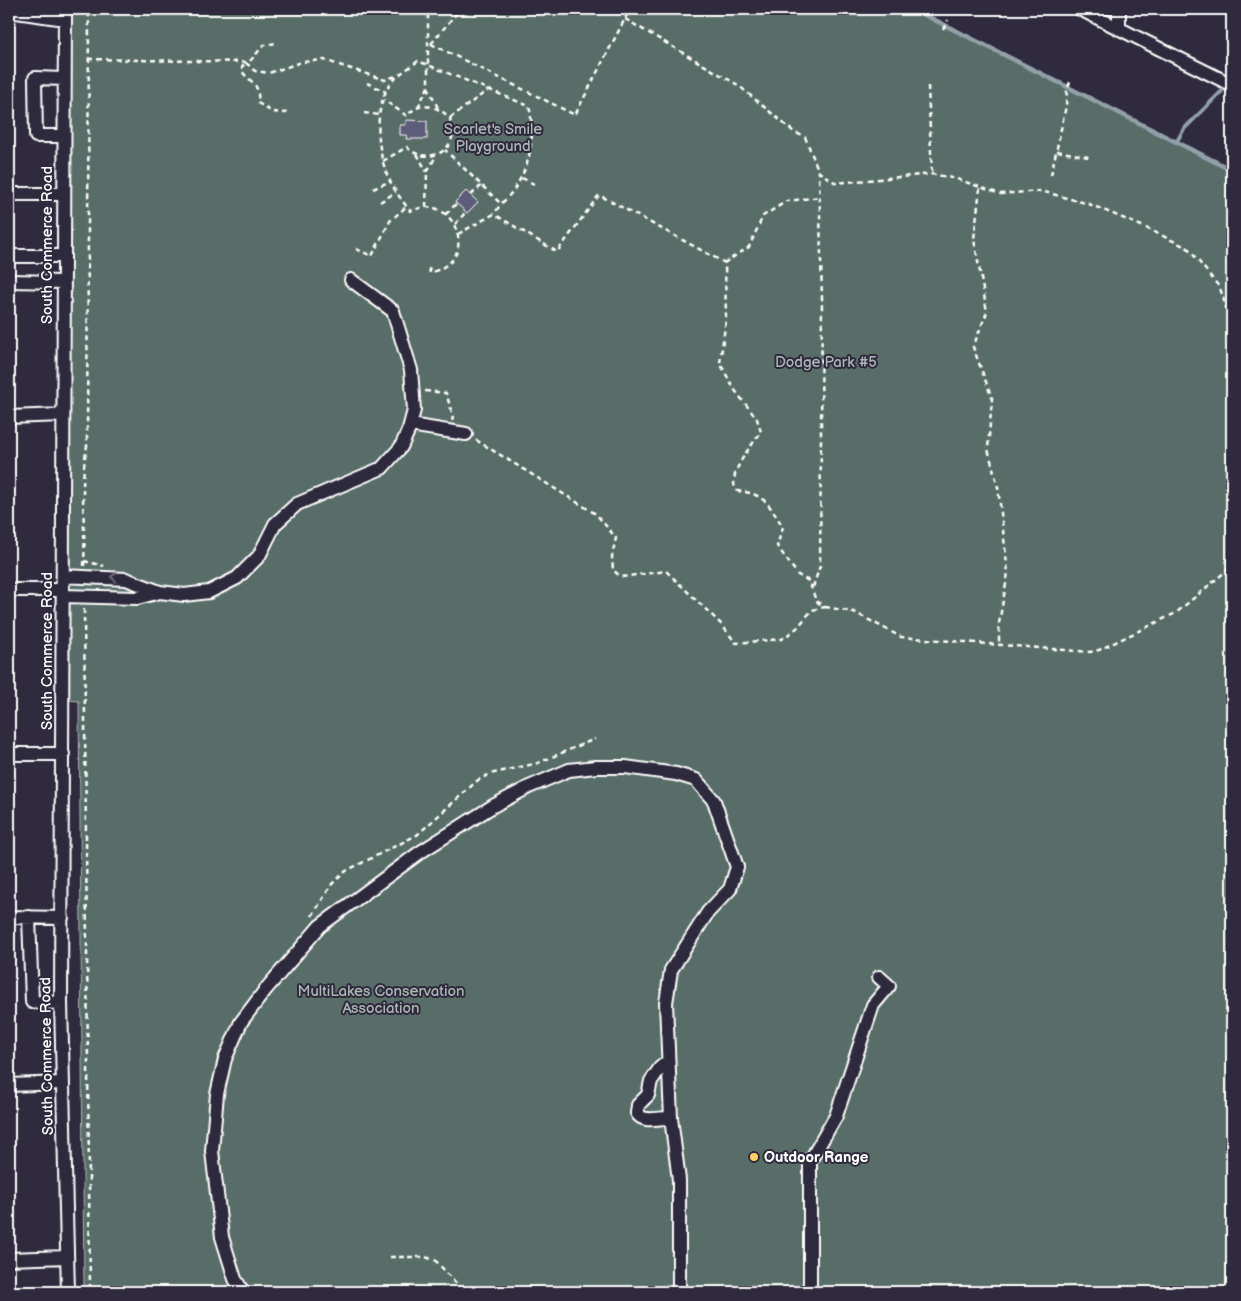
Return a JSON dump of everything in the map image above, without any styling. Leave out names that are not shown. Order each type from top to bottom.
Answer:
[{"type":"street","points":[[1080,9],[1232,85]]},
{"type":"street","points":[[1119,9],[1119,29]]},
{"type":"street","points":[[11,14],[65,14]]},
{"type":"street","name":"South Commerce Road","points":[[65,14],[61,1003],[68,1292]]},
{"type":"street","points":[[64,79],[36,78],[36,136],[64,136]]},
{"type":"street","points":[[9,194],[63,194]]},
{"type":"street","points":[[9,256],[63,256]]},
{"type":"street","points":[[63,576],[126,579],[160,592],[184,595],[209,592],[237,578],[258,556],[275,524],[296,504],[321,492],[356,481],[382,468],[402,447],[410,425],[414,410],[414,389],[411,370],[393,311],[351,280]]},
{"type":"street","points":[[9,281],[63,282]]},
{"type":"street","points":[[9,417],[63,415]]},
{"type":"street","points":[[410,425],[466,434]]},
{"type":"street","points":[[9,590],[137,598],[160,592]]},
{"type":"street","points":[[9,754],[63,754]]},
{"type":"street","points":[[243,1292],[235,1279],[222,1237],[212,1151],[217,1094],[223,1068],[242,1022],[266,989],[320,926],[418,853],[493,806],[529,787],[569,770],[596,767],[625,767],[676,774],[696,780],[714,801],[737,867],[730,889],[708,912],[671,970],[666,1003],[671,1118],[679,1180],[679,1292]]},
{"type":"street","points":[[9,917],[62,918]]},
{"type":"street","points":[[29,917],[32,1002],[61,1003]]},
{"type":"street","points":[[810,1292],[810,1161],[836,1116],[873,1005],[889,986],[879,976]]},
{"type":"street","points":[[668,1061],[660,1068],[652,1081],[648,1096],[638,1105],[636,1113],[640,1118],[645,1119],[671,1118]]},
{"type":"street","points":[[9,1085],[63,1083]]},
{"type":"street","points":[[9,1258],[67,1257]]},
{"type":"path","points":[[84,564],[85,487],[83,468],[87,446],[89,9]]},
{"type":"path","points":[[417,154],[436,155],[445,150],[453,132],[450,118],[438,108],[428,87],[426,63],[428,9]]},
{"type":"path","points":[[428,47],[460,9]]},
{"type":"path","points":[[431,44],[575,114],[630,9]]},
{"type":"path","points":[[625,19],[738,85],[794,132],[805,137],[819,172],[822,300],[820,566],[812,588]]},
{"type":"path","points":[[943,29],[948,20]]},
{"type":"path","points":[[88,59],[245,62],[251,60],[264,45],[277,43]]},
{"type":"path","points":[[245,62],[255,71],[269,73],[302,62],[324,60],[385,80],[400,74],[418,61],[529,106],[534,138],[522,178],[511,195],[494,214],[458,234]]},
{"type":"path","points":[[245,62],[242,70],[256,84],[259,93],[258,103],[272,112],[288,113]]},
{"type":"path","points":[[400,74],[386,92],[383,100],[379,133],[382,161],[396,192],[410,211],[426,207],[436,209],[446,214],[455,224],[458,234],[457,251],[449,263],[430,273],[428,268]]},
{"type":"path","points":[[1051,175],[1066,106],[1067,89],[1071,80]]},
{"type":"path","points":[[367,83],[386,92]]},
{"type":"path","points":[[928,86],[932,174]]},
{"type":"path","points":[[418,108],[428,87]]},
{"type":"path","points":[[450,118],[488,90]]},
{"type":"path","points":[[383,100],[407,116],[418,108],[428,106],[438,108]]},
{"type":"path","points":[[364,113],[380,115]]},
{"type":"path","points":[[382,161],[407,146],[417,154],[427,172]]},
{"type":"path","points":[[445,150],[501,204]]},
{"type":"path","points":[[1057,151],[1089,157]]},
{"type":"path","points":[[426,207],[427,172],[436,155]]},
{"type":"path","points":[[819,172],[836,183],[846,184],[932,174],[957,179],[980,188],[1005,194],[1041,191],[1089,204],[1183,244],[1188,248],[1217,283],[1232,326]]},
{"type":"path","points":[[522,178],[534,184]]},
{"type":"path","points":[[373,189],[390,181]]},
{"type":"path","points":[[471,195],[481,185]]},
{"type":"path","points":[[980,188],[974,239],[987,312],[973,347],[992,398],[988,449],[998,487],[1008,573],[999,623],[999,645]]},
{"type":"path","points":[[380,202],[396,192]]},
{"type":"path","points":[[494,214],[557,252],[599,195],[724,263]]},
{"type":"path","points":[[724,263],[749,247],[764,216],[788,201],[820,197]]},
{"type":"path","points":[[446,214],[457,203]]},
{"type":"path","points":[[356,249],[372,256],[390,221],[407,206]]},
{"type":"path","points":[[455,224],[466,212]]},
{"type":"path","points":[[724,263],[726,319],[720,363],[734,389],[757,419],[761,432],[744,456],[732,480],[734,487],[737,491],[750,492],[762,497],[769,506],[783,527],[777,546],[798,575],[809,581],[816,601],[825,607]]},
{"type":"path","points":[[414,389],[446,393],[453,416],[448,432]]},
{"type":"path","points":[[466,434],[598,515],[615,536],[612,570],[620,577],[666,571],[720,623],[736,643],[782,639],[797,628],[812,610],[825,607],[854,612],[901,637],[1090,652],[1099,650],[1176,613],[1232,566]]},
{"type":"path","points":[[83,606],[89,965],[90,1292]]},
{"type":"path","points":[[310,919],[332,884],[346,872],[417,835],[478,780],[490,774],[538,763],[595,739]]},
{"type":"path","points":[[390,1257],[425,1257],[435,1260],[464,1292]]},
{"type":"green space","points":[[69,9],[917,9],[1232,168],[1232,1292],[84,1292],[79,701],[65,700]]},
{"type":"building","points":[[406,120],[427,121],[427,139],[406,139],[407,135],[400,135],[400,125],[406,125]]},
{"type":"building","points":[[466,191],[478,202],[467,213],[455,202]]},
{"type":"waterway","points":[[912,9],[1232,171]]},
{"type":"waterway","points":[[1177,141],[1184,129],[1224,89]]},
{"type":"place","name":"Outdoor Range","points":[[754,1157]]},
{"type":"park label","name":"Scarlet's Smile Playground","points":[[493,138]]},
{"type":"park label","name":"Dodge Park #5","points":[[826,362]]},
{"type":"park label","name":"MultiLakes Conservation Association","points":[[381,1000]]}]
